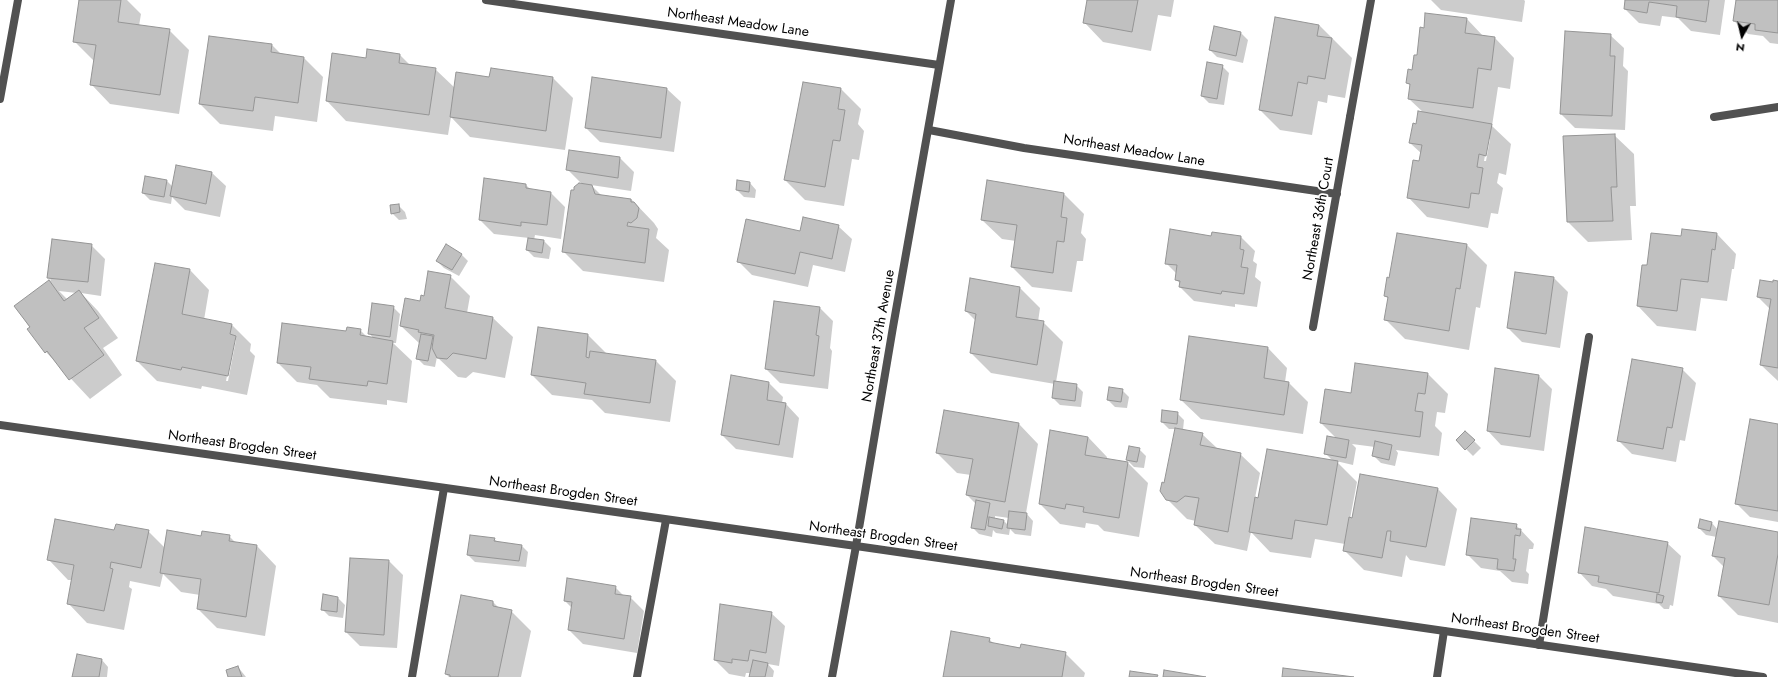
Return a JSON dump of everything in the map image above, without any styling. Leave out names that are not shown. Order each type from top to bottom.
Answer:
[{"type":"street","points":[[0,99],[18,0]]},
{"type":"street","name":"Northeast Meadow Lane","points":[[486,0],[939,65]]},
{"type":"street","name":"Northeast 37th Avenue","points":[[832,677],[951,0]]},
{"type":"street","name":"Northeast 36th Court","points":[[1313,327],[1370,0]]},
{"type":"street","points":[[1714,117],[1778,107]]},
{"type":"street","name":"Northeast Meadow Lane","points":[[929,130],[997,143],[1336,194]]},
{"type":"street","points":[[1539,645],[1589,337]]},
{"type":"street","name":"Northeast Brogden Street","points":[[0,425],[856,546],[1763,677]]},
{"type":"street","points":[[412,677],[444,488]]},
{"type":"street","points":[[637,677],[666,520]]},
{"type":"street","points":[[1437,677],[1444,631]]},
{"type":"building","points":[[79,0],[121,0],[118,22],[170,29],[160,95],[90,85],[96,45],[73,42]]},
{"type":"building","points":[[1087,0],[1138,0],[1132,32],[1083,23]]},
{"type":"building","points":[[1625,0],[1709,0],[1706,22],[1676,17],[1677,6],[1649,2],[1647,13],[1624,9]]},
{"type":"building","points":[[1736,0],[1778,0],[1778,33],[1755,30],[1755,24],[1733,21]]},
{"type":"building","points":[[1425,13],[1467,18],[1465,33],[1495,37],[1491,70],[1478,68],[1473,108],[1408,99],[1410,84],[1406,83],[1408,69],[1412,70],[1414,55],[1417,55],[1420,27],[1424,28]]},
{"type":"building","points":[[1275,17],[1319,25],[1317,36],[1332,38],[1325,79],[1308,76],[1307,84],[1298,82],[1292,116],[1259,110]]},
{"type":"building","points":[[1214,26],[1241,32],[1236,56],[1209,50]]},
{"type":"building","points":[[1565,31],[1611,34],[1610,56],[1615,56],[1612,116],[1560,114]]},
{"type":"building","points":[[209,36],[272,44],[271,52],[304,57],[298,103],[255,97],[253,111],[199,104]]},
{"type":"building","points":[[367,49],[400,54],[399,63],[436,68],[429,115],[326,101],[332,53],[366,58]]},
{"type":"building","points":[[1207,62],[1223,65],[1217,99],[1201,96]]},
{"type":"building","points":[[491,68],[553,77],[546,131],[450,117],[456,72],[489,77]]},
{"type":"building","points":[[592,77],[667,88],[661,138],[585,128]]},
{"type":"building","points":[[803,82],[841,88],[838,109],[845,110],[840,141],[833,140],[825,187],[784,180]]},
{"type":"building","points":[[1418,111],[1492,124],[1486,156],[1479,154],[1477,167],[1483,168],[1479,194],[1471,193],[1469,208],[1407,198],[1413,160],[1419,161],[1422,145],[1409,143],[1413,123],[1416,124]]},
{"type":"building","points":[[1615,134],[1617,187],[1611,187],[1613,221],[1567,222],[1563,136]]},
{"type":"building","points":[[569,150],[620,157],[618,178],[566,170]]},
{"type":"building","points":[[176,165],[212,172],[206,204],[170,196]]},
{"type":"building","points":[[145,176],[167,180],[164,197],[142,193]]},
{"type":"building","points":[[484,178],[526,184],[526,188],[551,192],[547,225],[521,222],[521,226],[479,220]]},
{"type":"building","points":[[737,180],[750,182],[749,192],[736,190]]},
{"type":"building","points":[[987,180],[1064,193],[1061,217],[1067,218],[1064,242],[1057,241],[1053,273],[1011,267],[1017,225],[981,220]]},
{"type":"building","points":[[579,183],[592,185],[595,194],[631,199],[631,202],[634,202],[639,208],[637,218],[631,223],[628,222],[627,226],[649,229],[645,263],[562,252],[571,190],[574,190],[574,187]]},
{"type":"building","points":[[399,204],[400,212],[391,214],[390,205]]},
{"type":"building","points":[[803,217],[839,225],[832,259],[800,252],[795,274],[737,262],[746,219],[800,231]]},
{"type":"building","points":[[1170,229],[1211,236],[1212,232],[1241,236],[1240,249],[1244,250],[1241,267],[1248,268],[1244,294],[1222,291],[1221,294],[1179,287],[1180,281],[1175,280],[1177,265],[1165,264]]},
{"type":"building","points":[[1682,229],[1717,233],[1715,250],[1712,249],[1708,282],[1681,279],[1677,311],[1637,306],[1642,265],[1647,265],[1651,233],[1681,236]]},
{"type":"building","points":[[1397,233],[1467,244],[1460,289],[1456,288],[1449,331],[1384,320],[1388,297],[1384,296],[1387,277],[1389,278]]},
{"type":"building","points":[[528,238],[544,240],[542,253],[526,250]]},
{"type":"building","points":[[52,239],[92,244],[88,282],[47,278]]},
{"type":"building","points":[[446,244],[462,254],[452,270],[436,261]]},
{"type":"building","points":[[155,263],[190,269],[182,314],[232,324],[230,334],[236,336],[228,376],[182,367],[181,370],[136,361]]},
{"type":"building","points":[[428,271],[451,275],[445,308],[493,317],[486,359],[453,353],[447,359],[437,358],[432,348],[434,335],[400,326],[405,298],[420,301],[421,295],[424,296]]},
{"type":"building","points":[[1515,272],[1554,277],[1546,334],[1507,328]]},
{"type":"building","points":[[970,278],[1020,287],[1016,317],[1044,321],[1037,365],[970,353],[976,314],[965,311]]},
{"type":"building","points":[[49,280],[64,301],[79,290],[99,318],[84,328],[104,355],[69,380],[47,351],[45,353],[27,329],[30,327],[14,306]]},
{"type":"building","points":[[1760,280],[1773,282],[1773,280],[1778,281],[1778,368],[1760,365],[1771,299],[1757,297]]},
{"type":"building","points":[[774,301],[820,307],[816,335],[819,336],[814,376],[765,369]]},
{"type":"building","points":[[372,303],[394,306],[390,337],[368,334]]},
{"type":"building","points":[[282,323],[346,331],[347,327],[361,329],[360,335],[393,341],[387,384],[368,381],[367,386],[309,379],[311,367],[277,363]]},
{"type":"building","points":[[538,327],[588,334],[586,357],[589,358],[590,351],[656,360],[650,403],[584,394],[586,383],[531,375]]},
{"type":"building","points":[[421,334],[433,336],[428,361],[416,359]]},
{"type":"building","points":[[1189,336],[1268,347],[1264,378],[1289,382],[1284,415],[1180,400]]},
{"type":"building","points":[[1632,359],[1683,368],[1672,428],[1667,427],[1663,449],[1617,441]]},
{"type":"building","points":[[1355,363],[1428,373],[1425,394],[1418,393],[1415,411],[1423,412],[1420,437],[1320,423],[1325,389],[1351,393]]},
{"type":"building","points":[[1495,368],[1539,375],[1530,437],[1487,431]]},
{"type":"building","points":[[731,375],[769,382],[767,400],[786,403],[779,445],[721,435]]},
{"type":"building","points":[[1054,381],[1077,384],[1075,401],[1052,398]]},
{"type":"building","points":[[1109,387],[1123,389],[1121,402],[1107,400]]},
{"type":"building","points":[[944,410],[1019,423],[1005,502],[966,495],[973,459],[936,453]]},
{"type":"building","points":[[1162,410],[1178,412],[1177,424],[1161,422]]},
{"type":"building","points":[[1750,419],[1778,424],[1778,511],[1735,504]]},
{"type":"building","points":[[1175,428],[1203,433],[1200,445],[1241,453],[1228,532],[1194,525],[1199,498],[1185,496],[1177,502],[1166,500],[1160,491],[1162,482],[1164,483]]},
{"type":"building","points":[[1050,430],[1088,437],[1085,455],[1128,462],[1119,518],[1083,512],[1084,507],[1066,504],[1065,509],[1039,504]]},
{"type":"building","points":[[1465,431],[1475,440],[1465,450],[1456,440]]},
{"type":"building","points":[[1327,436],[1349,440],[1346,458],[1324,454]]},
{"type":"building","points":[[1375,441],[1392,445],[1389,460],[1372,456]]},
{"type":"building","points":[[1129,446],[1140,448],[1137,462],[1126,460]]},
{"type":"building","points":[[1267,449],[1338,461],[1327,525],[1295,520],[1292,539],[1249,532],[1255,497],[1258,498]]},
{"type":"building","points":[[1360,474],[1438,488],[1426,547],[1390,541],[1391,531],[1387,531],[1382,558],[1343,551],[1349,517],[1352,518]]},
{"type":"building","points":[[976,500],[990,503],[985,530],[971,528]]},
{"type":"building","points":[[1009,511],[1027,513],[1025,530],[1007,528]]},
{"type":"building","points":[[989,517],[1004,520],[1002,529],[988,526]]},
{"type":"building","points":[[1471,518],[1517,524],[1516,529],[1521,529],[1520,536],[1515,535],[1513,559],[1516,559],[1514,571],[1497,569],[1498,559],[1466,555]]},
{"type":"building","points":[[55,519],[114,530],[116,524],[149,530],[141,568],[111,562],[110,568],[113,569],[104,611],[67,604],[74,565],[47,560]]},
{"type":"building","points":[[1700,519],[1712,522],[1710,531],[1698,528]]},
{"type":"building","points":[[1719,521],[1778,532],[1778,554],[1769,605],[1718,596],[1725,558],[1712,556]]},
{"type":"building","points":[[1585,527],[1668,542],[1659,593],[1598,582],[1599,576],[1578,573]]},
{"type":"building","points":[[167,530],[201,536],[202,531],[230,535],[229,541],[257,545],[246,617],[197,609],[201,579],[160,573]]},
{"type":"building","points":[[470,535],[495,538],[494,541],[522,545],[519,561],[467,555]]},
{"type":"building","points":[[350,558],[389,560],[384,635],[345,632]]},
{"type":"building","points":[[567,578],[616,586],[615,594],[631,596],[624,639],[568,630],[572,602],[564,601]]},
{"type":"building","points":[[323,594],[338,597],[337,612],[321,610]]},
{"type":"building","points":[[1657,594],[1664,596],[1662,603],[1656,602]]},
{"type":"building","points":[[461,595],[493,601],[493,606],[512,610],[498,677],[450,677],[450,675],[445,674]]},
{"type":"building","points":[[720,604],[772,612],[766,653],[750,650],[748,661],[732,659],[732,663],[714,660]]},
{"type":"building","points":[[951,631],[990,638],[989,642],[1020,648],[1021,644],[1066,652],[1062,677],[943,677]]},
{"type":"building","points":[[77,654],[102,659],[99,677],[72,677]]},
{"type":"building","points":[[753,660],[768,663],[765,677],[749,677]]},
{"type":"building","points":[[238,666],[242,677],[228,677],[226,670]]},
{"type":"building","points":[[1283,668],[1354,677],[1282,677]]},
{"type":"building","points":[[1164,670],[1206,677],[1163,677]]},
{"type":"building","points":[[1130,671],[1158,675],[1157,677],[1129,677]]}]
